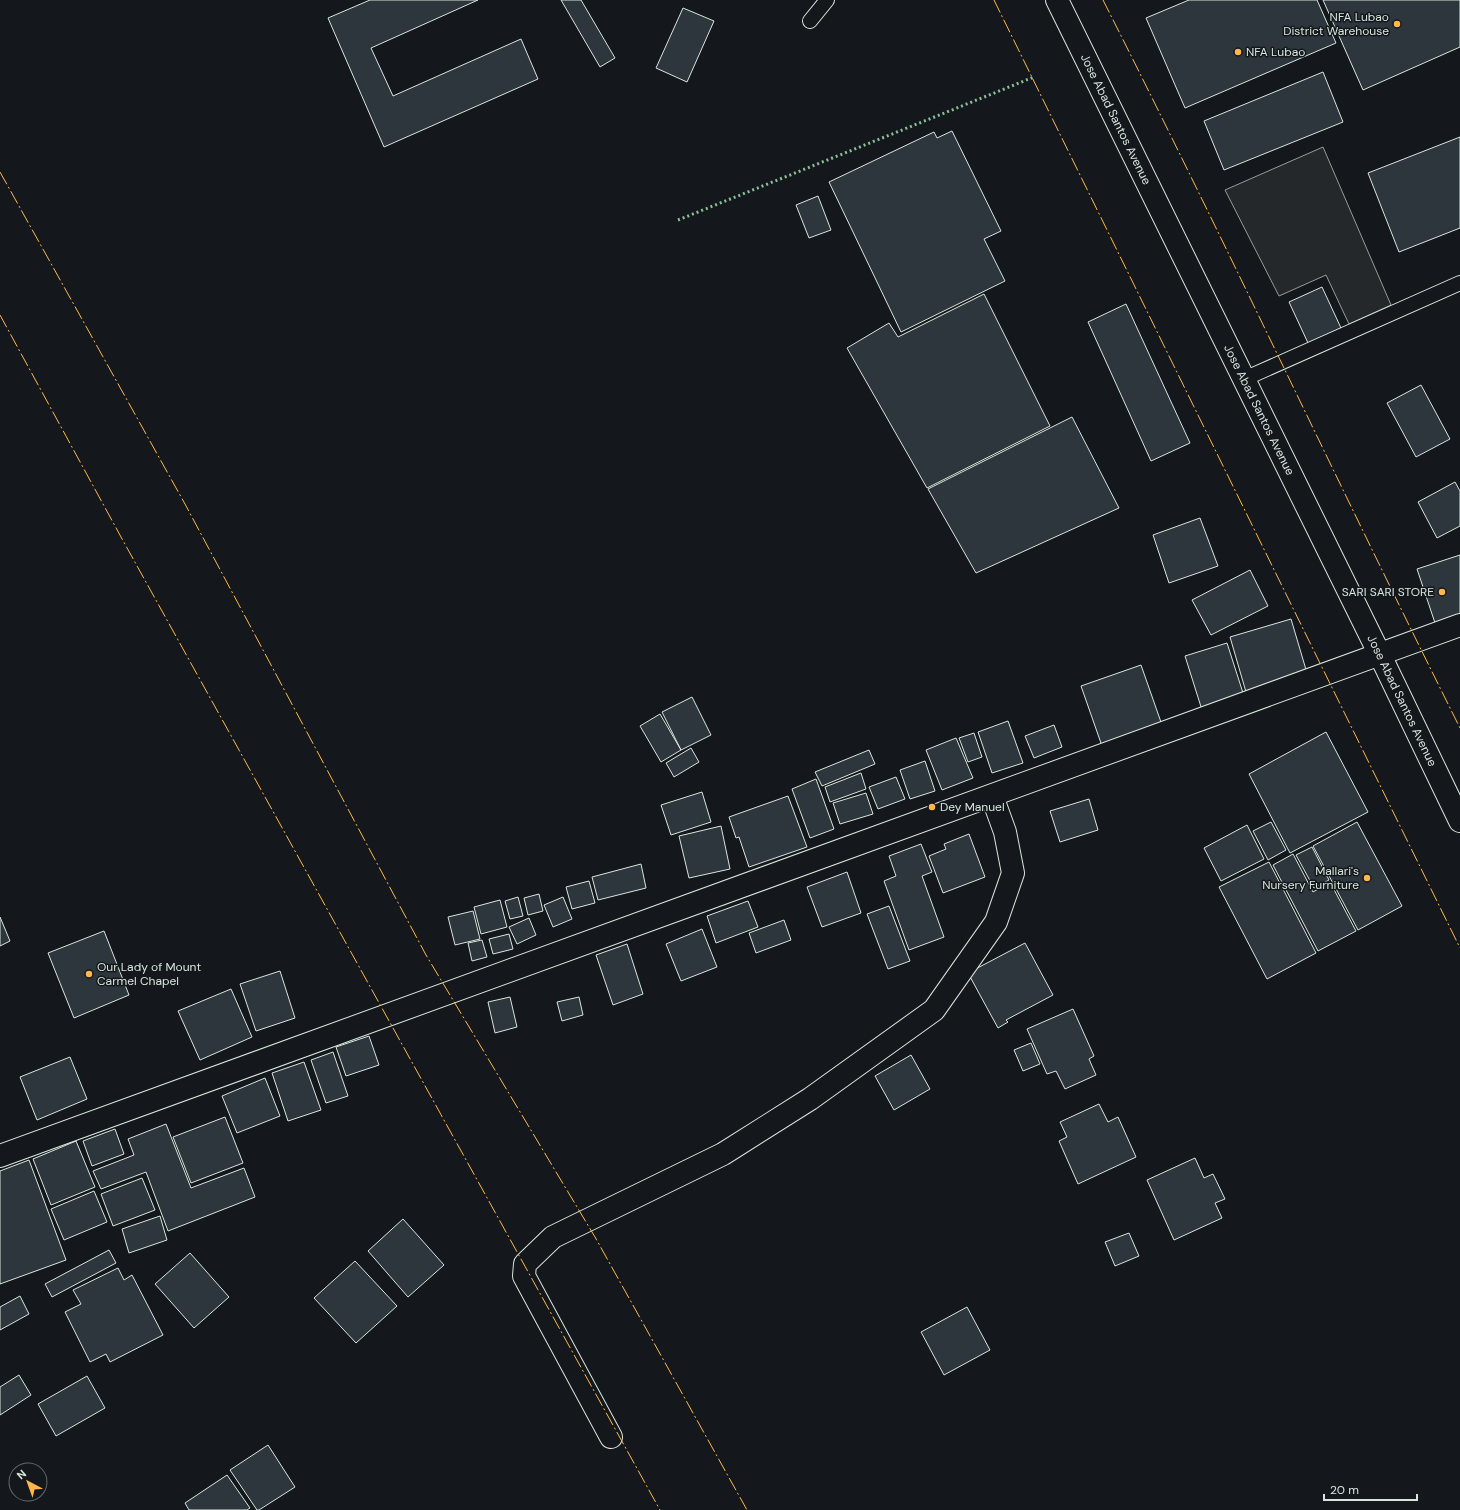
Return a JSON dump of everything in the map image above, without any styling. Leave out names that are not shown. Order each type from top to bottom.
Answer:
[{"type":"main road","name":"Jose Abad Santos Avenue","points":[[1057,0],[1380,655],[1460,821]]},
{"type":"main road","points":[[0,1156],[1460,625]]},
{"type":"main road","points":[[611,1437],[524,1276],[525,1264],[554,1237],[723,1154],[810,1099],[934,1010],[996,922],[1013,873],[1005,832],[992,796]]},
{"type":"lane","points":[[810,21],[827,0]]},
{"type":"lane","points":[[1244,379],[1460,283]]},
{"type":"shaded area","points":[[1323,147],[1391,305],[1349,324],[1326,275],[1279,296],[1225,190]]},
{"type":"building","points":[[370,0],[478,0],[371,48],[393,96],[521,39],[538,79],[384,147],[328,18]]},
{"type":"building","points":[[561,0],[581,0],[615,58],[600,67]]},
{"type":"building","name":"NFA Lubao","points":[[1189,0],[1317,0],[1336,43],[1185,108],[1146,18]]},
{"type":"building","name":"NFA Lubao District Warehouse","points":[[1323,0],[1460,0],[1460,47],[1363,90]]},
{"type":"building","points":[[683,8],[714,21],[687,82],[656,68]]},
{"type":"building","points":[[1323,72],[1343,122],[1224,170],[1204,121]]},
{"type":"building","points":[[952,131],[1001,231],[984,239],[1005,281],[901,332],[829,182],[934,132],[937,138]]},
{"type":"building","points":[[1460,137],[1460,228],[1399,252],[1368,173]]},
{"type":"building","points":[[818,196],[831,230],[809,238],[796,205]]},
{"type":"building","points":[[1322,287],[1341,328],[1308,343],[1289,302]]},
{"type":"building","points":[[984,294],[1050,426],[927,488],[847,348],[889,323],[898,337]]},
{"type":"building","points":[[1126,304],[1190,443],[1151,461],[1088,322]]},
{"type":"building","points":[[1421,385],[1450,439],[1416,457],[1387,403]]},
{"type":"building","points":[[1072,417],[1119,508],[976,573],[928,489]]},
{"type":"building","points":[[1455,482],[1460,491],[1460,526],[1437,538],[1418,502]]},
{"type":"building","points":[[1200,518],[1218,566],[1169,583],[1153,535]]},
{"type":"building","name":"SARI SARI STORE","points":[[1460,555],[1460,615],[1435,623],[1417,569]]},
{"type":"building","points":[[1250,570],[1268,606],[1211,635],[1192,600]]},
{"type":"building","points":[[1291,619],[1307,673],[1246,692],[1230,637]]},
{"type":"building","points":[[1227,643],[1244,696],[1202,710],[1185,656]]},
{"type":"building","points":[[1141,665],[1162,725],[1102,746],[1081,686]]},
{"type":"building","points":[[692,697],[711,735],[681,750],[662,712]]},
{"type":"building","points":[[660,714],[681,750],[661,762],[640,726]]},
{"type":"building","points":[[1008,721],[1023,763],[992,773],[978,732]]},
{"type":"building","points":[[1054,725],[1062,747],[1034,758],[1025,736]]},
{"type":"building","points":[[1326,732],[1368,812],[1290,853],[1249,774]]},
{"type":"building","points":[[974,733],[982,757],[968,762],[959,738]]},
{"type":"building","points":[[956,738],[973,778],[942,790],[926,750]]},
{"type":"building","points":[[691,748],[699,762],[674,777],[666,763]]},
{"type":"building","points":[[869,750],[875,764],[822,786],[815,772]]},
{"type":"building","points":[[925,761],[935,791],[910,799],[900,770]]},
{"type":"building","points":[[861,773],[866,789],[830,802],[825,787]]},
{"type":"building","points":[[896,777],[905,799],[878,809],[869,787]]},
{"type":"building","points":[[816,779],[834,829],[810,838],[792,789]]},
{"type":"building","points":[[702,792],[711,822],[671,835],[661,805]]},
{"type":"building","points":[[866,793],[873,814],[840,824],[833,803]]},
{"type":"building","points":[[788,796],[807,847],[749,867],[739,837],[736,838],[729,817]]},
{"type":"building","points":[[1089,799],[1098,830],[1060,842],[1050,811]]},
{"type":"building","points":[[1271,822],[1286,850],[1268,860],[1253,831]]},
{"type":"building","points":[[1357,822],[1402,906],[1358,930],[1313,846]]},
{"type":"building","points":[[1247,825],[1264,859],[1221,881],[1204,848]]},
{"type":"building","points":[[721,826],[730,869],[689,878],[679,836]]},
{"type":"building","points":[[969,834],[985,877],[943,893],[929,856],[946,849],[944,844]]},
{"type":"building","points":[[921,844],[932,872],[922,876],[944,937],[909,950],[884,881],[896,876],[889,856]]},
{"type":"building","points":[[1312,847],[1329,880],[1314,888],[1296,855]]},
{"type":"building","points":[[1293,854],[1313,892],[1330,882],[1356,931],[1318,951],[1273,865]]},
{"type":"building","points":[[1269,862],[1316,953],[1267,979],[1219,887]]},
{"type":"building","points":[[641,864],[646,888],[598,900],[592,877]]},
{"type":"building","points":[[847,872],[861,913],[822,927],[807,887]]},
{"type":"building","points":[[589,881],[595,903],[572,909],[566,887]]},
{"type":"building","points":[[539,894],[543,911],[528,915],[524,898]]},
{"type":"building","points":[[518,897],[523,916],[510,919],[505,901]]},
{"type":"building","points":[[563,897],[572,919],[553,927],[544,905]]},
{"type":"building","points":[[500,900],[507,927],[481,934],[474,907]]},
{"type":"building","points":[[748,901],[758,927],[716,943],[707,916]]},
{"type":"building","points":[[889,906],[910,961],[888,969],[867,914]]},
{"type":"building","points":[[473,911],[480,939],[455,945],[448,917]]},
{"type":"building","points":[[0,917],[10,941],[0,946]]},
{"type":"building","points":[[529,918],[536,935],[517,944],[509,927]]},
{"type":"building","points":[[784,920],[791,940],[756,953],[749,933]]},
{"type":"building","points":[[702,929],[717,967],[681,981],[666,944]]},
{"type":"building","name":"Our Lady of Mount Carmel Chapel","points":[[104,931],[129,995],[74,1018],[48,953]]},
{"type":"building","points":[[509,934],[513,949],[493,954],[489,939]]},
{"type":"building","points":[[482,940],[487,957],[472,961],[468,943]]},
{"type":"building","points":[[1025,943],[1053,995],[1006,1020],[1008,1022],[998,1028],[968,973]]},
{"type":"building","points":[[627,944],[643,994],[613,1005],[596,955]]},
{"type":"building","points":[[280,971],[295,1018],[256,1031],[240,984]]},
{"type":"building","points":[[231,989],[252,1037],[200,1060],[178,1011]]},
{"type":"building","points":[[510,997],[517,1027],[495,1033],[488,1002]]},
{"type":"building","points":[[579,997],[583,1015],[562,1021],[557,1002]]},
{"type":"building","points":[[1073,1009],[1094,1056],[1089,1059],[1096,1075],[1065,1089],[1056,1071],[1047,1074],[1027,1029]]},
{"type":"building","points":[[369,1036],[379,1065],[346,1076],[336,1047]]},
{"type":"building","points":[[1031,1043],[1040,1064],[1023,1071],[1014,1050]]},
{"type":"building","points":[[333,1052],[348,1096],[326,1103],[311,1060]]},
{"type":"building","points":[[911,1055],[930,1089],[894,1110],[875,1076]]},
{"type":"building","points":[[70,1057],[87,1099],[37,1120],[20,1077]]},
{"type":"building","points":[[304,1062],[321,1110],[288,1121],[272,1073]]},
{"type":"building","points":[[265,1078],[280,1116],[237,1133],[222,1096]]},
{"type":"building","points":[[1099,1104],[1108,1122],[1118,1117],[1136,1157],[1078,1184],[1059,1141],[1067,1137],[1060,1122]]},
{"type":"building","points":[[225,1117],[243,1163],[191,1183],[173,1137]]},
{"type":"building","points":[[166,1124],[191,1188],[244,1168],[255,1197],[168,1231],[146,1172],[101,1189],[93,1171],[134,1155],[128,1139]]},
{"type":"building","points":[[115,1129],[124,1154],[92,1166],[83,1141]]},
{"type":"building","points":[[76,1141],[95,1187],[51,1205],[33,1159]]},
{"type":"building","points":[[1195,1158],[1204,1178],[1213,1174],[1225,1199],[1215,1203],[1222,1218],[1174,1240],[1147,1180]]},
{"type":"building","points":[[29,1160],[66,1260],[0,1284],[0,1171]]},
{"type":"building","points":[[142,1178],[155,1210],[113,1226],[101,1194]]},
{"type":"building","points":[[94,1191],[107,1222],[64,1240],[51,1209]]},
{"type":"building","points":[[160,1216],[167,1240],[129,1253],[122,1229]]},
{"type":"building","points":[[403,1219],[444,1265],[408,1297],[368,1251]]},
{"type":"building","points":[[1129,1233],[1139,1256],[1115,1266],[1105,1242]]},
{"type":"building","points":[[109,1250],[116,1263],[52,1297],[45,1284]]},
{"type":"building","points":[[190,1253],[229,1297],[194,1328],[155,1284]]},
{"type":"building","points":[[355,1261],[397,1306],[356,1343],[314,1298]]},
{"type":"building","points":[[118,1268],[124,1280],[132,1275],[163,1335],[110,1362],[106,1354],[90,1362],[65,1312],[81,1304],[73,1290]]},
{"type":"building","points":[[20,1296],[29,1314],[0,1330],[0,1307]]},
{"type":"building","points":[[967,1307],[990,1350],[944,1375],[921,1332]]},
{"type":"building","points":[[19,1375],[31,1395],[0,1415],[0,1387]]},
{"type":"building","points":[[87,1376],[105,1408],[56,1436],[38,1404]]},
{"type":"building","points":[[268,1445],[295,1487],[257,1510],[230,1470]]},
{"type":"building","points":[[227,1475],[250,1508],[247,1510],[189,1510],[185,1503]]},
{"type":"hedge","points":[[678,220],[1034,77]]},
{"type":"power","points":[[994,0],[1460,948]]},
{"type":"power","points":[[1103,0],[1460,728]]},
{"type":"power","points":[[0,172],[185,504],[426,955],[595,1237],[747,1510]]},
{"type":"power","points":[[0,315],[121,537],[660,1510]]},
{"type":"place","name":"NFA Lubao District Warehouse","points":[[1397,24]]},
{"type":"place","name":"NFA Lubao","points":[[1238,52]]},
{"type":"place","name":"SARI SARI STORE","points":[[1442,592]]},
{"type":"place","name":"Dey Manuel","points":[[932,807]]},
{"type":"place","name":"Mallari's Nursery Furniture","points":[[1367,878]]},
{"type":"place","name":"Our Lady of Mount Carmel Chapel","points":[[89,974]]}]
